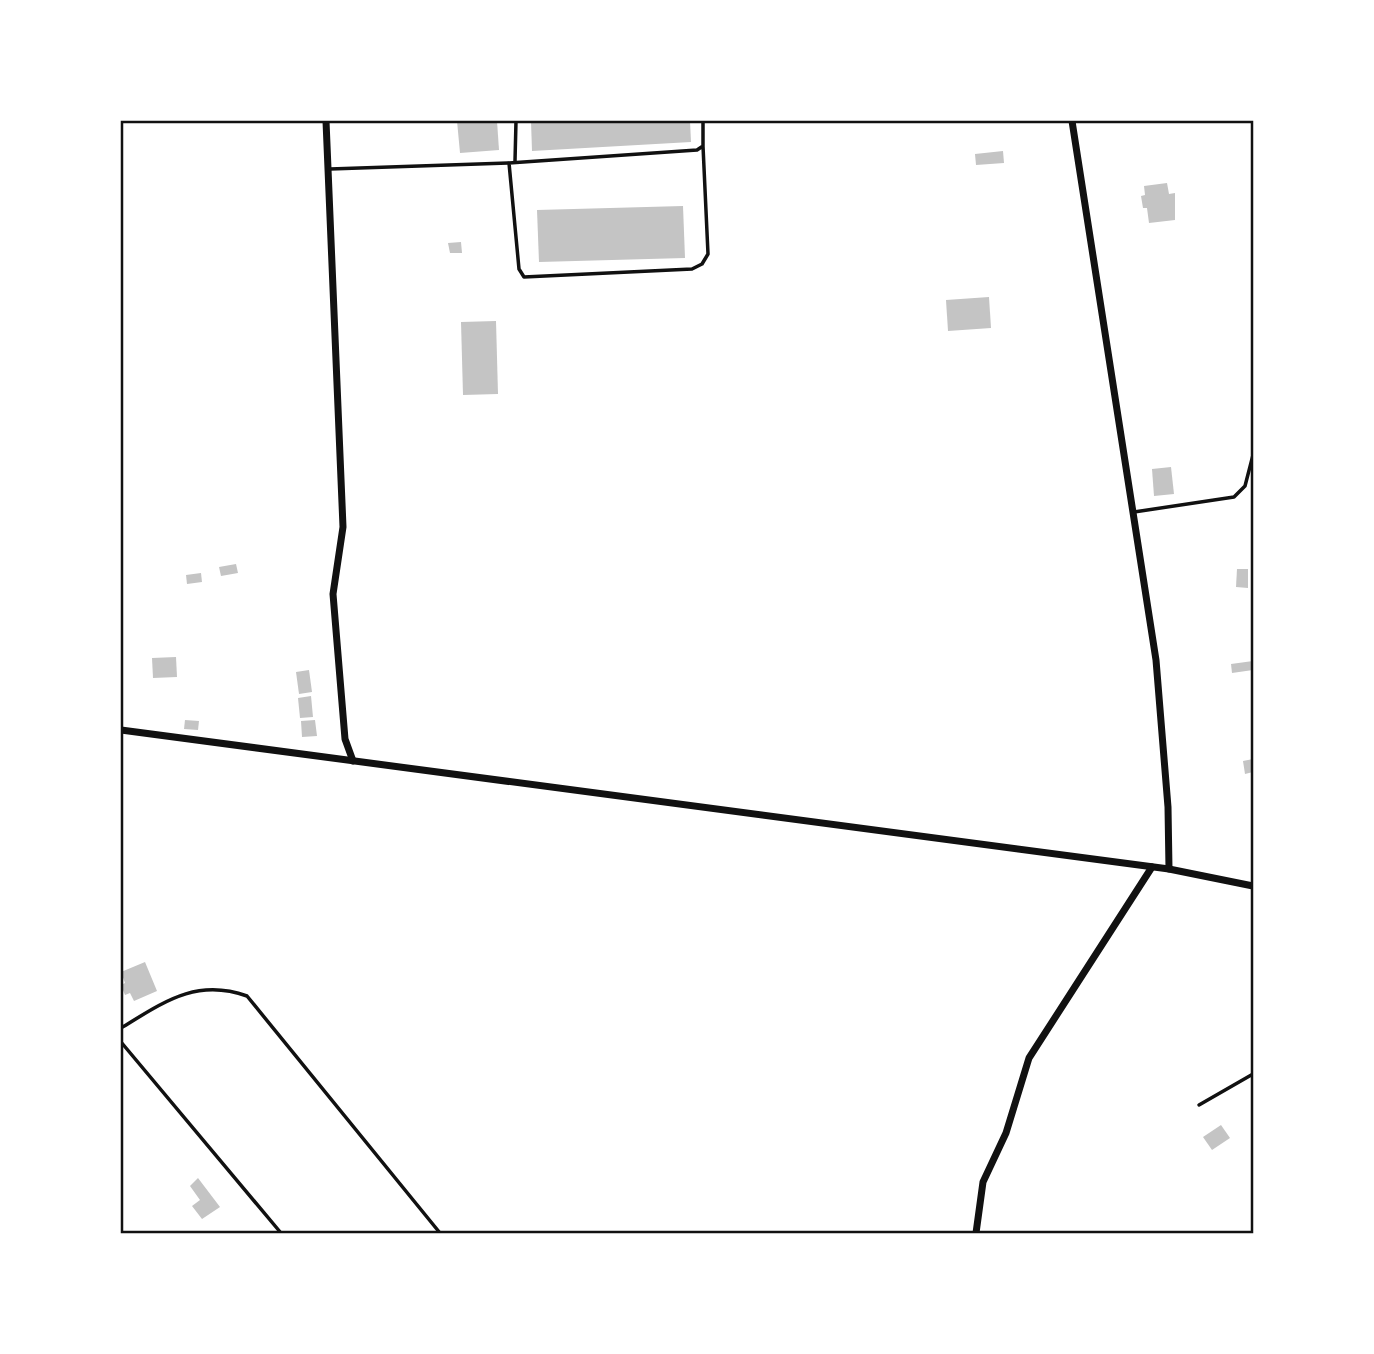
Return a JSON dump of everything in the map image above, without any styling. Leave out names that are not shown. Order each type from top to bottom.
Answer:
[{"type":"street","points":[[326,121],[343,527],[333,594],[345,739],[354,761]]},
{"type":"street","points":[[1072,121],[1156,660],[1168,807],[1170,869]]},
{"type":"street","points":[[121,730],[1170,869],[1253,886]]},
{"type":"street","points":[[976,1233],[983,1182],[1006,1133],[1029,1058],[1152,867]]},
{"type":"lane","points":[[509,163],[516,161],[516,121]]},
{"type":"lane","points":[[509,163],[519,269],[524,277],[692,269],[702,264],[708,254],[704,121]]},
{"type":"lane","points":[[328,169],[509,163],[697,150],[703,146]]},
{"type":"lane","points":[[1133,512],[1234,497],[1245,486],[1253,455]]},
{"type":"lane","points":[[121,1028],[187,992],[222,988],[247,996],[440,1233]]},
{"type":"lane","points":[[121,1042],[281,1233]]},
{"type":"lane","points":[[1199,1105],[1253,1074]]},
{"type":"building","points":[[457,121],[497,121],[499,150],[460,153]]},
{"type":"building","points":[[531,121],[690,121],[691,142],[532,151]]},
{"type":"building","points":[[1003,151],[1004,163],[976,165],[975,154]]},
{"type":"building","points":[[1167,183],[1169,194],[1175,193],[1175,220],[1149,223],[1147,208],[1143,208],[1141,196],[1145,195],[1144,186]]},
{"type":"building","points":[[683,206],[685,258],[539,262],[537,210]]},
{"type":"building","points":[[461,242],[462,253],[450,253],[448,243]]},
{"type":"building","points":[[989,297],[991,328],[948,331],[946,300]]},
{"type":"building","points":[[496,321],[498,394],[463,395],[461,322]]},
{"type":"building","points":[[1171,467],[1174,494],[1154,496],[1152,469]]},
{"type":"building","points":[[236,564],[238,573],[221,576],[219,567]]},
{"type":"building","points":[[1237,569],[1248,569],[1248,588],[1236,587]]},
{"type":"building","points":[[201,573],[202,582],[187,584],[186,575]]},
{"type":"building","points":[[176,657],[177,677],[153,678],[152,658]]},
{"type":"building","points":[[1253,661],[1253,670],[1232,673],[1231,664]]},
{"type":"building","points":[[309,670],[312,692],[299,694],[296,672]]},
{"type":"building","points":[[311,696],[313,717],[300,718],[298,698]]},
{"type":"building","points":[[185,720],[199,721],[198,730],[184,729]]},
{"type":"building","points":[[315,720],[317,736],[302,737],[301,721]]},
{"type":"building","points":[[1253,759],[1253,772],[1245,774],[1243,761]]},
{"type":"building","points":[[145,962],[157,991],[134,1001],[130,993],[125,995],[121,985],[125,983],[121,972]]},
{"type":"building","points":[[1221,1125],[1230,1138],[1212,1150],[1203,1137]]},
{"type":"building","points":[[198,1178],[220,1207],[202,1219],[192,1206],[200,1200],[190,1186]]}]
